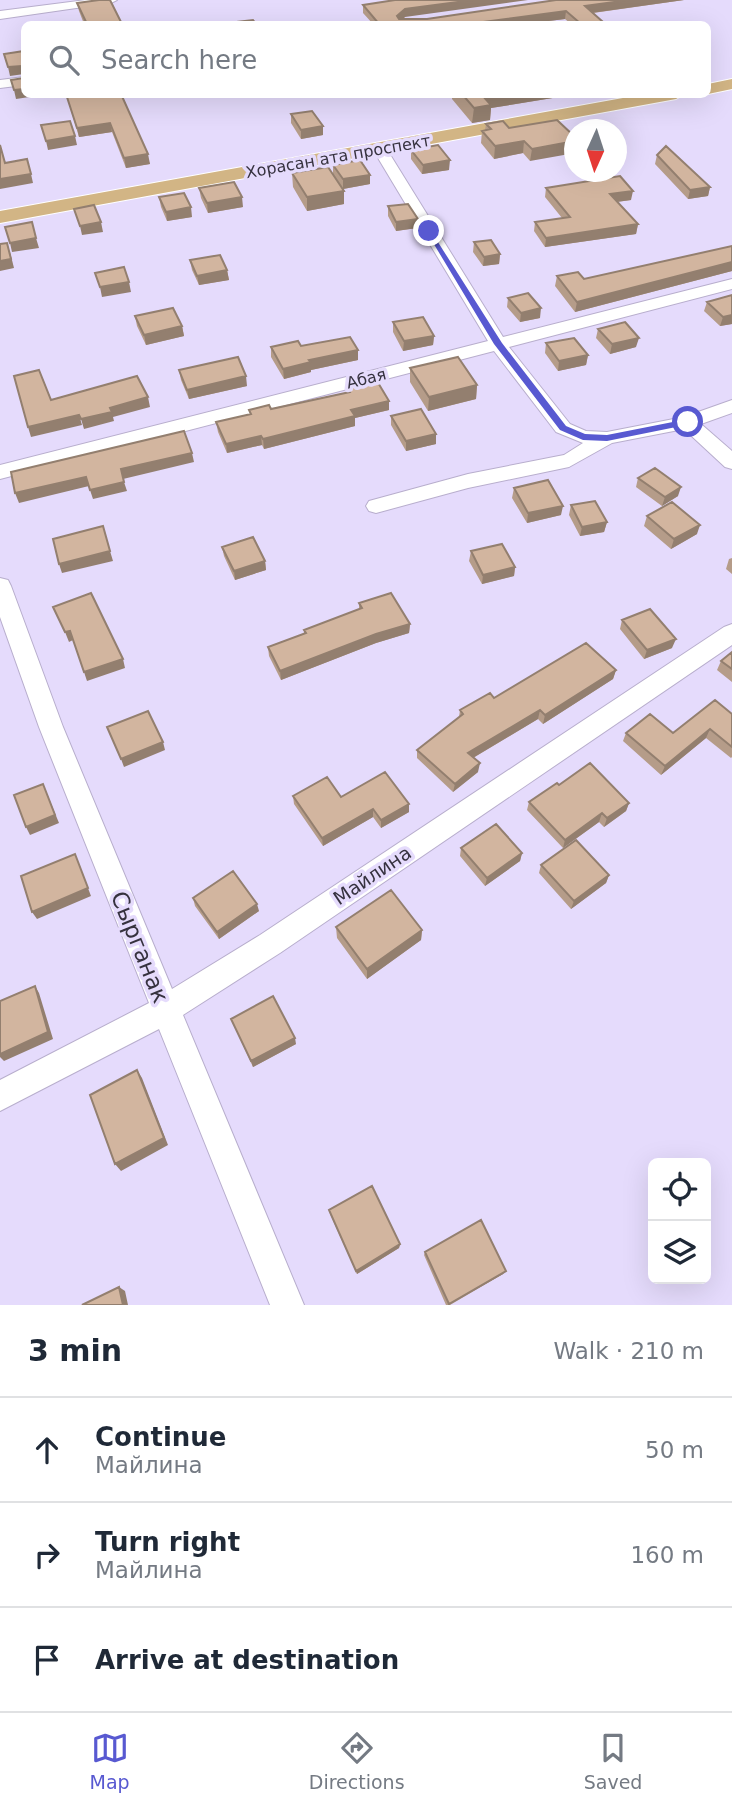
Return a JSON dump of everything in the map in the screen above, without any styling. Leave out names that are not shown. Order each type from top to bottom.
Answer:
[{"type":"main road","points":[[711,88],[732,84]]},
{"type":"main road","name":"Хорасан ата проспект","points":[[0,217],[654,98]]},
{"type":"street","points":[[0,15],[111,0]]},
{"type":"street","points":[[0,84],[21,81]]},
{"type":"street","points":[[379,148],[498,344],[563,428],[583,437],[607,438],[688,422],[732,406]]},
{"type":"street","name":"Абая","points":[[0,472],[732,284]]},
{"type":"street","points":[[688,422],[732,462]]},
{"type":"street","points":[[376,506],[468,481],[569,460],[607,438]]},
{"type":"street","name":"Сырганак","points":[[0,586],[51,727],[287,1305]]},
{"type":"street","name":"Майлина","points":[[0,1096],[165,1010],[270,944],[732,634]]},
{"type":"building","points":[[110,0],[120,21],[86,21],[77,3]]},
{"type":"building","points":[[395,0],[473,0],[405,9],[397,16],[399,19],[427,19],[556,0],[629,0],[585,6],[602,21],[578,21],[566,11],[491,21],[376,21],[363,5]]},
{"type":"building","points":[[21,51],[21,66],[8,67],[4,54]]},
{"type":"building","points":[[21,78],[21,89],[14,90],[11,80]]},
{"type":"building","points":[[67,98],[123,98],[148,154],[124,158],[110,123],[77,128]]},
{"type":"building","points":[[465,98],[485,98],[491,105],[474,108]]},
{"type":"building","points":[[312,111],[323,126],[301,130],[291,114]]},
{"type":"building","points":[[557,120],[564,127],[564,143],[532,149],[524,141],[495,146],[482,131],[491,129],[486,124],[503,121],[509,128]]},
{"type":"building","points":[[70,121],[75,136],[46,141],[41,125]]},
{"type":"building","points":[[0,145],[5,163],[27,159],[31,174],[0,179]]},
{"type":"building","points":[[438,145],[450,160],[423,165],[411,150]]},
{"type":"building","points":[[666,146],[710,187],[690,190],[657,155]]},
{"type":"building","points":[[360,160],[370,175],[343,179],[333,165]]},
{"type":"building","points":[[328,167],[344,191],[307,197],[292,173]]},
{"type":"building","points":[[234,182],[242,197],[207,203],[199,188]]},
{"type":"building","points":[[583,182],[625,182],[633,191],[610,194],[638,224],[546,238],[535,222],[570,217],[546,188]]},
{"type":"building","points":[[184,193],[191,207],[166,212],[159,197]]},
{"type":"building","points":[[408,204],[418,219],[396,222],[388,206]]},
{"type":"building","points":[[94,205],[101,222],[80,226],[74,209]]},
{"type":"building","points":[[32,222],[36,238],[10,243],[5,227]]},
{"type":"building","points":[[491,240],[500,254],[484,257],[474,242]]},
{"type":"building","points":[[7,243],[11,259],[0,261],[0,244]]},
{"type":"building","points":[[732,246],[732,262],[577,302],[557,276],[578,272],[584,279]]},
{"type":"building","points":[[220,255],[227,270],[197,276],[190,260]]},
{"type":"building","points":[[124,267],[129,282],[100,287],[95,273]]},
{"type":"building","points":[[528,293],[541,308],[521,313],[508,298]]},
{"type":"building","points":[[732,295],[732,315],[723,317],[707,302]]},
{"type":"building","points":[[173,308],[182,326],[144,335],[135,316]]},
{"type":"building","points":[[423,317],[434,336],[404,341],[393,322]]},
{"type":"building","points":[[625,322],[639,338],[612,344],[598,329]]},
{"type":"building","points":[[350,337],[358,350],[309,360],[311,362],[283,369],[271,347],[298,341],[301,346]]},
{"type":"building","points":[[574,338],[588,355],[559,361],[546,343]]},
{"type":"building","points":[[238,357],[246,376],[187,390],[179,370]]},
{"type":"building","points":[[458,357],[477,385],[429,397],[410,368]]},
{"type":"building","points":[[39,370],[51,400],[137,376],[148,397],[110,408],[112,412],[81,419],[79,415],[28,427],[14,376]]},
{"type":"building","points":[[377,381],[389,401],[351,410],[355,416],[263,439],[261,436],[226,444],[216,422],[251,414],[249,410],[269,405],[271,409],[350,392],[348,387]]},
{"type":"building","points":[[421,409],[436,434],[406,441],[391,416]]},
{"type":"building","points":[[184,431],[192,453],[121,469],[124,482],[90,490],[86,477],[15,493],[11,472]]},
{"type":"building","points":[[655,468],[681,487],[665,497],[638,478]]},
{"type":"building","points":[[548,480],[563,506],[528,513],[514,488]]},
{"type":"building","points":[[595,501],[607,522],[582,527],[571,505]]},
{"type":"building","points":[[672,502],[700,525],[674,539],[647,516]]},
{"type":"building","points":[[103,526],[110,551],[59,564],[53,539]]},
{"type":"building","points":[[253,537],[265,561],[234,571],[222,547]]},
{"type":"building","points":[[502,544],[515,567],[483,575],[471,551]]},
{"type":"building","points":[[91,593],[123,659],[84,672],[70,631],[65,632],[53,607]]},
{"type":"building","points":[[391,593],[410,624],[376,634],[280,671],[268,647],[362,608],[359,603]]},
{"type":"building","points":[[650,609],[676,639],[647,650],[622,620]]},
{"type":"building","points":[[586,643],[616,670],[545,715],[540,710],[468,753],[480,763],[455,784],[417,750],[463,714],[460,710],[490,693],[494,698]]},
{"type":"building","points":[[732,652],[732,669],[721,661]]},
{"type":"building","points":[[715,700],[732,714],[732,747],[710,729],[665,766],[626,733],[650,714],[673,733]]},
{"type":"building","points":[[148,711],[163,742],[121,759],[107,727]]},
{"type":"building","points":[[590,763],[629,803],[607,818],[602,813],[565,840],[529,802]]},
{"type":"building","points":[[385,772],[409,804],[381,820],[373,809],[322,838],[293,796],[327,777],[341,797]]},
{"type":"building","points":[[43,784],[55,815],[26,827],[14,795]]},
{"type":"building","points":[[496,824],[522,853],[487,878],[461,848]]},
{"type":"building","points":[[576,840],[609,875],[574,901],[541,865]]},
{"type":"building","points":[[75,854],[88,888],[32,912],[21,876]]},
{"type":"building","points":[[233,871],[257,904],[217,932],[193,898]]},
{"type":"building","points":[[391,890],[422,930],[367,969],[336,927]]},
{"type":"building","points":[[35,986],[48,1032],[0,1054],[0,1001]]},
{"type":"building","points":[[273,996],[295,1038],[251,1061],[231,1019]]},
{"type":"building","points":[[137,1070],[164,1138],[115,1164],[90,1095]]},
{"type":"building","points":[[372,1186],[400,1244],[356,1271],[329,1210]]},
{"type":"building","points":[[481,1220],[506,1271],[449,1304],[425,1252]]},
{"type":"building","points":[[119,1287],[123,1305],[82,1305]]},
{"type":"route","points":[[429,231],[498,344],[563,428],[583,437],[607,438],[688,422]]}]
